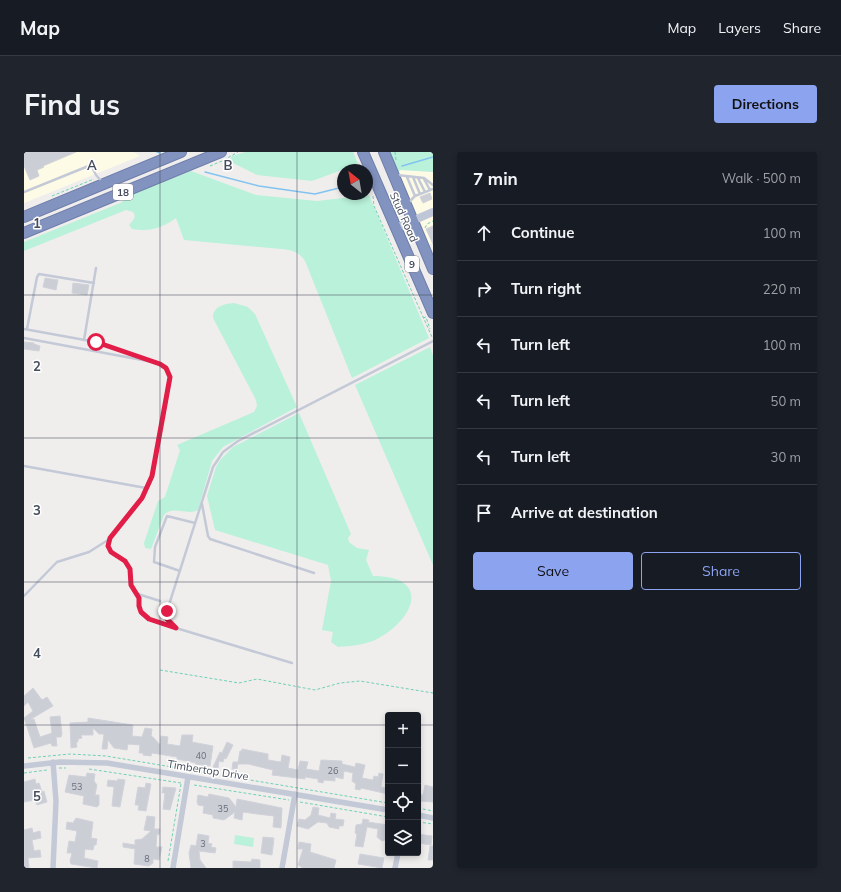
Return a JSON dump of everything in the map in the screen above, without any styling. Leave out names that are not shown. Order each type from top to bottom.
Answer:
[{"type":"highway","name":"18","points":[[24,217],[180,152]]},
{"type":"highway","name":"18","points":[[24,233],[221,152]]},
{"type":"highway","points":[[359,152],[365,164]]},
{"type":"highway","name":"Stud Road","points":[[364,152],[369,164]]},
{"type":"highway","name":"Stud Road","points":[[384,152],[433,269]]},
{"type":"highway","name":"Stud Road","points":[[373,175],[433,312]]},
{"type":"main road","points":[[396,228],[433,212]]},
{"type":"street","name":"Timbertop Drive","points":[[24,764],[53,762],[101,762],[385,809]]},
{"type":"street","points":[[53,762],[56,801],[53,868]]},
{"type":"street","points":[[173,868],[188,777]]},
{"type":"street","points":[[282,868],[295,794]]},
{"type":"street","points":[[421,816],[433,818]]},
{"type":"street","points":[[395,868],[397,856]]},
{"type":"lane","points":[[24,192],[91,165],[96,175],[102,182],[107,182]]},
{"type":"lane","points":[[393,174],[424,178],[433,185]]},
{"type":"lane","points":[[92,189],[96,183],[96,175]]},
{"type":"lane","points":[[407,176],[415,196]]},
{"type":"lane","points":[[412,177],[420,194]]},
{"type":"lane","points":[[418,178],[425,192]]},
{"type":"lane","points":[[424,178],[430,190]]},
{"type":"lane","points":[[406,204],[415,196],[433,189]]},
{"type":"lane","points":[[84,340],[96,268]]},
{"type":"lane","points":[[24,596],[57,562],[89,552],[109,540],[142,498],[152,476],[170,380],[169,374],[163,366],[123,350],[84,340],[25,329],[39,274],[94,283]]},
{"type":"lane","points":[[24,338],[148,361]]},
{"type":"lane","points":[[176,628],[171,624],[166,615],[216,462],[223,452],[232,445],[433,341]]},
{"type":"lane","points":[[24,466],[146,488]]},
{"type":"lane","points":[[202,504],[208,536],[210,539],[314,573]]},
{"type":"lane","points":[[180,571],[154,562],[155,547],[167,516],[195,523]]},
{"type":"lane","points":[[109,540],[108,546],[110,551],[125,561],[130,569],[131,585],[139,598],[140,610],[146,617],[176,628],[292,663]]},
{"type":"lane","points":[[137,594],[160,601]]},
{"type":"path","points":[[396,162],[395,153],[398,152]]},
{"type":"path","points":[[373,203],[392,243],[423,318],[430,330],[433,341]]},
{"type":"path","points":[[424,228],[427,224],[433,221]]},
{"type":"path","points":[[423,318],[426,317],[430,329]]},
{"type":"path","points":[[160,670],[239,683],[257,679],[315,690],[340,683],[360,681],[433,693]]},
{"type":"path","points":[[59,768],[66,768]]},
{"type":"path","points":[[85,768],[184,783]]},
{"type":"path","points":[[24,773],[50,769]]},
{"type":"path","points":[[168,864],[181,782]]},
{"type":"path","points":[[191,784],[289,800]]},
{"type":"path","points":[[298,802],[385,816]]},
{"type":"path","points":[[421,808],[433,810]]},
{"type":"path","points":[[421,822],[433,824]]},
{"type":"shaded area","points":[[24,152],[134,152],[140,156],[24,203]]},
{"type":"shaded area","points":[[401,170],[433,172],[433,243],[423,247],[393,174]]},
{"type":"green space","points":[[245,152],[353,152],[358,164],[337,164],[337,172],[312,181],[257,175],[229,161],[232,156]]},
{"type":"green space","points":[[384,152],[433,152],[433,172],[401,170],[393,174]]},
{"type":"green space","points":[[191,171],[256,195],[317,201],[337,199],[337,200],[371,200],[429,338],[352,378],[305,261],[300,255],[285,249],[184,240],[176,218],[156,228],[138,230],[132,229],[129,225],[135,215],[133,212],[126,210],[24,251],[24,242],[120,203],[135,193]]},
{"type":"green space","points":[[234,303],[248,307],[255,314],[297,407],[223,447],[212,461],[198,510],[194,512],[168,512],[164,515],[151,549],[145,548],[144,543],[158,501],[165,497],[180,450],[177,445],[254,412],[257,406],[256,400],[213,318],[213,314],[217,308]]},
{"type":"green space","points":[[430,347],[433,355],[433,565],[355,385]]},
{"type":"green space","points":[[299,413],[351,534],[348,538],[349,542],[357,548],[369,550],[366,560],[373,576],[392,578],[404,583],[410,591],[411,601],[400,622],[389,632],[366,643],[338,647],[331,642],[333,632],[322,630],[331,581],[328,565],[215,530],[207,496],[216,467],[220,460],[233,447]]},
{"type":"green space","points":[[235,835],[254,838],[253,847],[234,844]]},
{"type":"building","points":[[24,152],[76,152],[43,166],[44,167],[37,170],[39,176],[30,180],[24,166]]},
{"type":"building","points":[[430,193],[432,199],[423,203],[420,197]]},
{"type":"building","points":[[433,226],[433,244],[426,229]]},
{"type":"building","points":[[45,278],[58,280],[56,290],[43,287]]},
{"type":"building","points":[[73,283],[89,285],[87,295],[72,293]]},
{"type":"building","points":[[24,342],[34,343],[40,346],[39,351],[24,349]]},
{"type":"building","points":[[33,688],[42,700],[47,697],[53,706],[31,719],[34,719],[40,737],[52,733],[50,717],[60,716],[62,734],[61,737],[56,737],[57,746],[52,746],[51,743],[34,748],[24,718],[33,711],[28,702],[24,706],[24,696]]},
{"type":"building","points":[[88,718],[133,725],[132,736],[142,737],[145,728],[152,729],[151,736],[160,745],[161,736],[168,737],[167,744],[180,746],[182,735],[193,735],[192,742],[213,746],[210,766],[195,764],[196,763],[177,759],[177,757],[152,753],[151,756],[143,755],[143,753],[139,753],[140,745],[128,744],[127,750],[114,748],[108,740],[107,749],[102,749],[104,734],[99,734],[93,728],[93,735],[81,735],[82,738],[78,739],[78,742],[76,742],[77,747],[71,748],[70,723],[88,722]]},
{"type":"building","points":[[227,742],[233,745],[226,759],[224,758],[223,762],[219,761],[218,768],[213,767],[220,752],[222,753]]},
{"type":"building","points":[[242,749],[268,754],[268,760],[281,762],[282,755],[290,757],[288,768],[298,770],[300,761],[308,762],[306,769],[319,771],[321,760],[342,761],[342,764],[355,767],[356,763],[365,765],[362,778],[373,780],[374,776],[378,777],[379,773],[383,774],[381,787],[385,788],[385,793],[361,788],[360,790],[355,789],[356,784],[352,781],[353,773],[344,771],[343,779],[335,777],[335,781],[324,780],[323,783],[318,782],[318,779],[272,775],[273,770],[248,764],[238,764],[237,769],[232,769],[233,762],[238,762],[240,751],[242,751]]},
{"type":"building","points":[[87,773],[95,774],[94,781],[97,785],[95,795],[99,795],[99,805],[97,807],[83,804],[84,796],[65,792],[69,775],[86,777]]},
{"type":"building","points":[[35,779],[36,784],[39,783],[42,792],[44,791],[47,802],[37,805],[35,800],[24,802],[24,782]]},
{"type":"building","points":[[118,779],[125,780],[120,807],[112,806],[114,787],[107,786],[108,780],[117,781]]},
{"type":"building","points":[[146,783],[151,784],[146,811],[138,810],[139,805],[135,805],[138,787],[145,788]]},
{"type":"building","points":[[425,785],[433,787],[433,802],[421,801],[421,795],[423,795]]},
{"type":"building","points":[[163,787],[176,788],[170,810],[163,809],[165,793],[162,793]]},
{"type":"building","points":[[209,794],[229,798],[236,807],[237,799],[282,808],[281,828],[273,827],[274,816],[243,812],[242,820],[234,818],[235,812],[224,820],[213,818],[213,815],[203,813],[204,806],[198,805],[197,801],[198,795],[208,797]]},
{"type":"building","points":[[313,807],[319,808],[318,815],[330,818],[331,813],[336,814],[335,819],[344,820],[343,826],[339,826],[339,829],[329,827],[327,823],[318,822],[308,829],[297,826],[299,819],[305,820],[311,815]]},
{"type":"building","points":[[147,816],[155,817],[154,829],[160,829],[159,835],[157,834],[156,847],[162,847],[159,860],[153,859],[153,863],[149,866],[134,864],[135,849],[123,847],[123,843],[135,845],[135,840],[142,839],[151,831],[144,830]]},
{"type":"building","points":[[76,818],[93,822],[91,838],[97,839],[96,845],[94,845],[93,850],[85,849],[84,858],[98,861],[97,868],[71,864],[70,861],[72,853],[67,853],[69,841],[75,842],[77,831],[66,829],[67,822],[73,823]]},
{"type":"building","points":[[363,819],[369,820],[368,822],[385,825],[385,840],[382,841],[377,837],[378,829],[367,827],[363,847],[355,846],[357,834],[355,833],[356,825],[362,824]]},
{"type":"building","points":[[32,828],[33,833],[40,831],[41,838],[32,840],[34,851],[40,850],[41,857],[28,858],[29,868],[24,868],[24,830]]},
{"type":"building","points":[[198,834],[209,836],[208,843],[212,844],[211,847],[216,848],[215,853],[199,851],[200,860],[206,868],[191,868],[189,853],[191,845],[196,846]]},
{"type":"building","points":[[421,834],[432,836],[431,845],[421,843]]},
{"type":"building","points":[[263,837],[274,838],[272,855],[261,853]]},
{"type":"building","points":[[299,842],[311,844],[310,852],[336,860],[334,868],[303,868],[298,865],[303,849],[298,849]]},
{"type":"building","points":[[430,846],[433,846],[433,860],[428,860]]},
{"type":"building","points":[[360,854],[384,858],[382,868],[358,864]]},
{"type":"building","points":[[252,859],[260,860],[260,868],[233,868],[233,861],[251,862]]},
{"type":"waterway","points":[[402,166],[433,157]]},
{"type":"waterway","points":[[205,172],[259,186],[315,194],[337,188]]},
{"type":"route","points":[[96,342],[123,350],[148,361],[160,364],[166,368],[170,377],[152,476],[142,498],[108,541],[108,546],[111,552],[125,561],[129,566],[131,573],[131,585],[139,598],[138,603],[141,612],[149,619],[176,628],[167,619],[167,611]]}]
